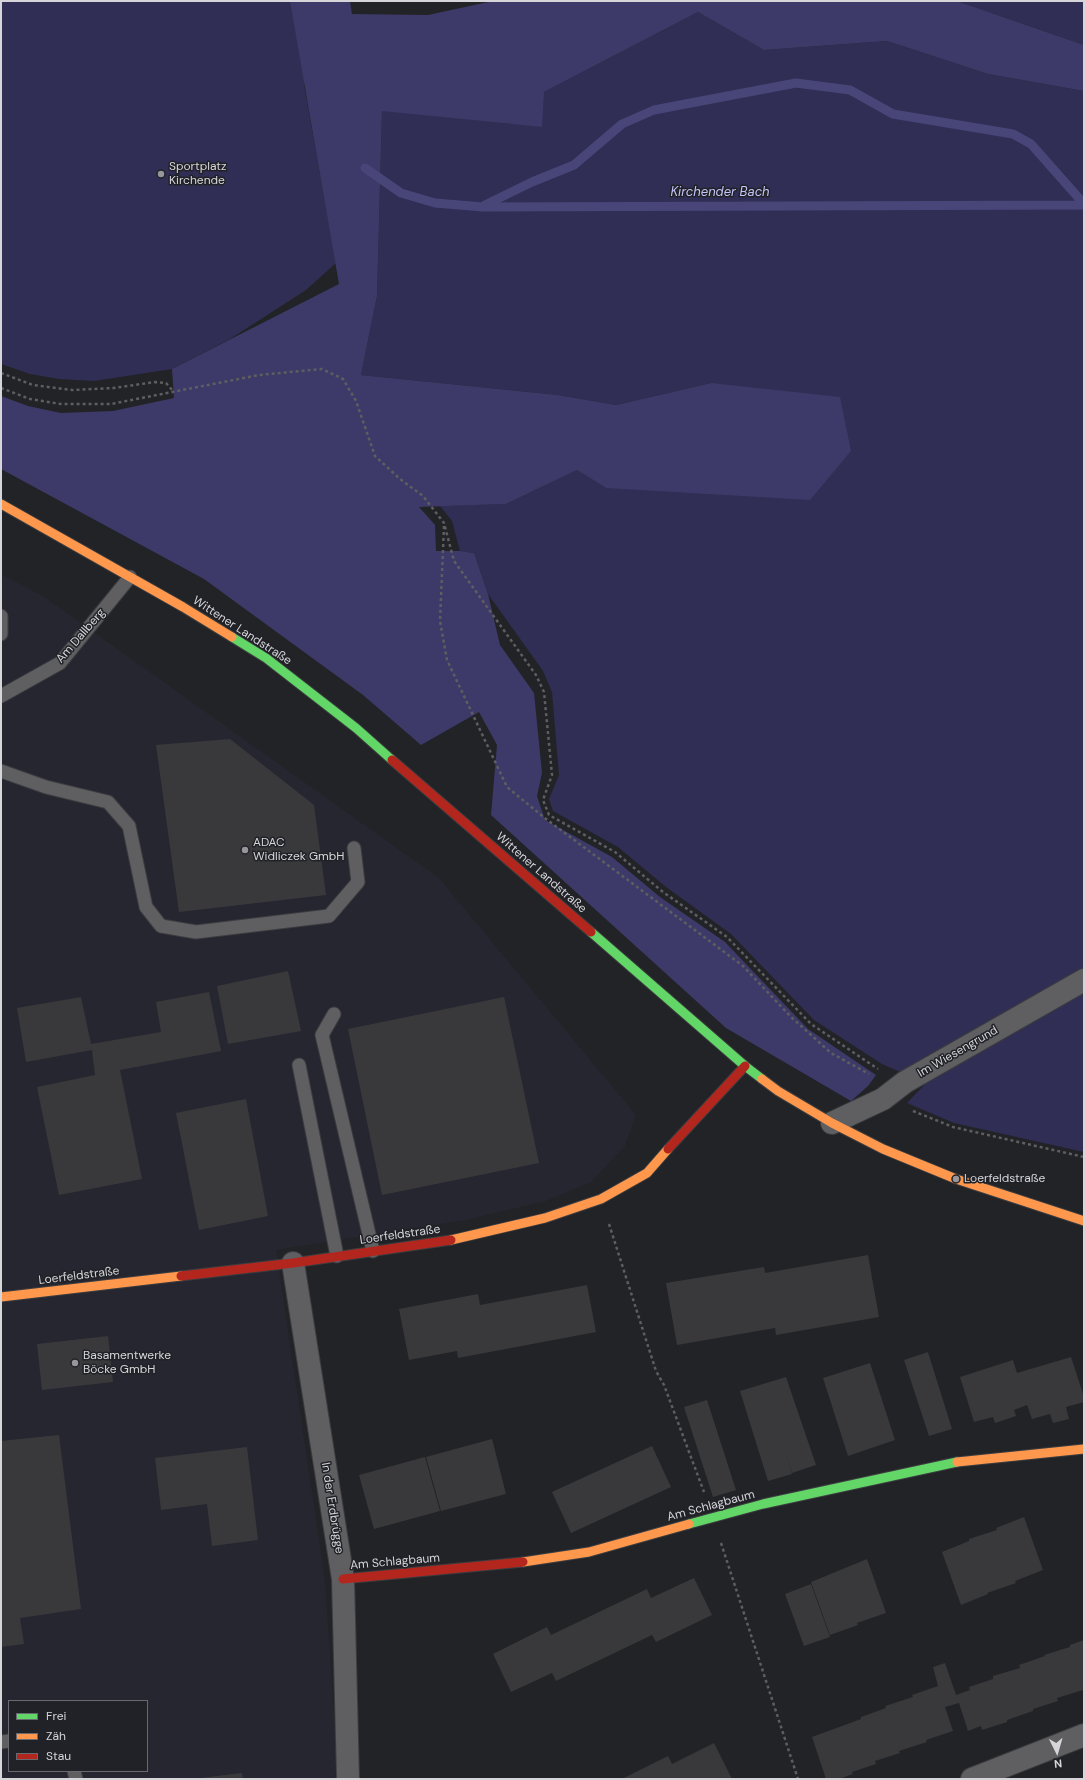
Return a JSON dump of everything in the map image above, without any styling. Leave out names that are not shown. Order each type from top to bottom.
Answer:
[{"type":"street","name":"Wittener Landstraße","points":[[1,504],[130,577],[266,658],[356,728],[746,1066],[778,1091],[832,1123],[883,1149],[956,1179],[1084,1221]]},
{"type":"street","name":"Im Wiesengrund","points":[[832,1123],[894,1090],[1084,980]]},
{"type":"street","name":"Loerfeldstraße","points":[[1,1297],[373,1251],[462,1238],[545,1218],[601,1199],[646,1173],[689,1125],[746,1066]]},
{"type":"street","name":"In der Erdbrügge","points":[[293,1262],[343,1579],[348,1779]]},
{"type":"street","name":"Am Schlagbaum","points":[[343,1579],[513,1564],[589,1552],[771,1502],[963,1461],[1084,1449]]},
{"type":"street","points":[[972,1779],[1084,1735]]},
{"type":"lane","name":"Am Dallberg","points":[[1,696],[60,664],[130,577]]},
{"type":"lane","points":[[1,616],[1,634]]},
{"type":"lane","points":[[1,771],[46,787],[108,802],[129,826],[146,907],[161,926],[196,932],[329,916],[358,882],[354,848]]},
{"type":"lane","points":[[334,1014],[322,1035],[373,1251]]},
{"type":"lane","points":[[299,1065],[337,1256]]},
{"type":"path","points":[[1,388],[30,399],[60,404],[111,404],[259,375],[322,370],[344,379],[356,401],[375,456],[400,479],[423,496],[444,523],[454,561],[536,675],[544,692],[552,775],[543,800],[548,815],[615,852],[664,892],[727,937],[811,1024],[879,1070],[894,1090]]},
{"type":"path","points":[[1,373],[33,385],[72,390],[114,388],[155,382],[166,383],[173,391]]},
{"type":"path","points":[[444,523],[440,621],[447,660],[507,787],[552,823],[742,966],[791,1017],[832,1053],[953,1127],[1084,1157]]},
{"type":"path","points":[[601,1199],[656,1371],[664,1385],[713,1517],[798,1779]]},
{"type":"shaded area","name":"Sportplatz Kirchende","points":[[1,1],[350,1],[304,85],[336,263],[306,290],[230,339],[172,369],[94,381],[59,379],[30,374],[1,364]]},
{"type":"shaded area","points":[[290,1],[350,1],[352,14],[428,15],[493,1],[957,1],[1084,45],[1084,91],[988,74],[887,41],[764,50],[698,12],[544,92],[542,127],[382,111],[377,296],[361,375],[558,395],[616,405],[711,383],[840,397],[851,451],[810,500],[606,488],[577,470],[506,504],[419,507],[435,525],[436,551],[460,551],[474,553],[488,594],[500,645],[534,693],[542,773],[537,796],[545,820],[612,857],[660,897],[725,942],[808,1029],[876,1075],[868,1086],[851,1101],[726,1028],[491,815],[497,745],[479,712],[421,745],[363,695],[204,579],[1,469],[1,396],[28,406],[61,413],[113,411],[174,398],[172,369],[339,284]]},
{"type":"shaded area","points":[[957,1],[1084,1],[1084,45]]},
{"type":"shaded area","points":[[698,12],[764,50],[887,41],[988,74],[1084,91],[1084,972],[905,1074],[882,1064],[814,1020],[731,934],[666,887],[618,847],[553,811],[549,799],[559,775],[552,692],[543,671],[488,594],[474,553],[460,551],[452,521],[440,506],[506,504],[577,470],[606,488],[711,383],[616,405],[558,395],[361,375],[377,296],[382,110],[512,124],[544,92]]},
{"type":"shaded area","points":[[1,574],[43,596],[439,878],[636,1115],[625,1146],[591,1182],[546,1201],[465,1220],[276,1250],[325,1580],[336,1747],[335,1779],[1,1779]]},
{"type":"shaded area","points":[[1084,990],[1084,1152],[954,1123],[907,1103],[928,1081]]},
{"type":"building","name":"ADAC Widliczek GmbH","points":[[230,739],[314,805],[326,895],[179,912],[156,745]]},
{"type":"building","points":[[288,971],[301,1031],[228,1044],[217,986]]},
{"type":"building","points":[[209,992],[221,1051],[120,1070],[142,1179],[59,1195],[37,1087],[95,1075],[92,1050],[26,1062],[17,1008],[81,997],[91,1044],[161,1032],[156,1002]]},
{"type":"building","points":[[504,997],[539,1163],[382,1195],[348,1029]]},
{"type":"building","points":[[246,1099],[268,1216],[199,1230],[176,1113]]},
{"type":"building","points":[[868,1255],[879,1317],[776,1335],[775,1328],[677,1345],[666,1283],[764,1267],[765,1273]]},
{"type":"building","points":[[587,1285],[596,1332],[458,1358],[457,1351],[409,1360],[399,1309],[478,1294],[480,1305]]},
{"type":"building","name":"Basamentwerke Böcke GmbH","points":[[108,1336],[113,1382],[42,1390],[37,1344]]},
{"type":"building","points":[[928,1352],[952,1429],[929,1436],[904,1360]]},
{"type":"building","points":[[1071,1357],[1084,1397],[1084,1402],[1066,1407],[1069,1419],[1053,1423],[1050,1414],[1032,1419],[1027,1405],[1014,1410],[1016,1416],[995,1423],[993,1417],[974,1422],[960,1377],[1013,1360],[1017,1373]]},
{"type":"building","points":[[870,1363],[895,1440],[848,1456],[823,1378]]},
{"type":"building","points":[[786,1377],[816,1465],[792,1473],[785,1452],[792,1474],[768,1481],[740,1391]]},
{"type":"building","points":[[707,1400],[736,1490],[713,1497],[684,1407]]},
{"type":"building","points":[[59,1435],[81,1609],[20,1618],[24,1644],[1,1647],[1,1441]]},
{"type":"building","points":[[492,1439],[506,1494],[441,1511],[426,1457]]},
{"type":"building","points":[[652,1446],[671,1487],[571,1533],[552,1492]]},
{"type":"building","points":[[247,1447],[258,1540],[212,1546],[207,1504],[161,1510],[155,1458]]},
{"type":"building","points":[[425,1457],[440,1511],[374,1529],[359,1475]]},
{"type":"building","points":[[1024,1517],[1043,1570],[1015,1581],[1016,1583],[987,1593],[988,1594],[961,1605],[942,1552],[969,1541],[969,1539],[997,1530],[996,1528]]},
{"type":"building","points":[[867,1559],[886,1613],[857,1623],[858,1625],[830,1635],[811,1582]]},
{"type":"building","points":[[694,1578],[712,1615],[656,1642],[652,1635],[556,1681],[552,1673],[511,1692],[493,1654],[547,1627],[551,1635],[647,1589],[651,1598]]},
{"type":"building","points":[[811,1584],[830,1637],[804,1646],[785,1594]]},
{"type":"building","points":[[1084,1640],[1083,1690],[1057,1698],[1058,1701],[1033,1709],[1033,1711],[1007,1720],[1007,1722],[982,1730],[981,1726],[968,1731],[959,1703],[945,1707],[953,1731],[926,1740],[927,1742],[899,1751],[900,1753],[875,1761],[876,1764],[852,1772],[853,1774],[839,1779],[826,1779],[812,1737],[861,1719],[861,1717],[886,1708],[885,1706],[913,1697],[912,1695],[938,1686],[933,1667],[945,1663],[956,1695],[970,1690],[969,1687],[993,1679],[993,1676],[1020,1668],[1019,1665],[1070,1647],[1070,1645]]},
{"type":"building","points":[[714,1743],[732,1779],[622,1779],[668,1756],[672,1764]]},
{"type":"building","points":[[242,1773],[243,1779],[201,1779],[201,1778]]},
{"type":"waterway","points":[[485,205],[532,182],[574,165],[622,124],[654,110],[796,83],[850,90],[893,114],[1013,134],[1031,144],[1084,204]]},
{"type":"waterway","name":"Kirchender Bach","points":[[365,168],[401,193],[435,203],[483,207],[1084,205]]},
{"type":"traffic: fast","points":[[232,637],[266,658],[356,728],[392,760]]},
{"type":"traffic: fast","points":[[591,932],[745,1066],[762,1079]]},
{"type":"traffic: fast","points":[[689,1524],[763,1504],[957,1462]]},
{"type":"traffic: slow","points":[[1,504],[183,607],[232,637]]},
{"type":"traffic: slow","points":[[762,1079],[778,1091],[832,1123],[883,1149],[956,1179],[1084,1221]]},
{"type":"traffic: slow","points":[[451,1240],[545,1218],[601,1199],[647,1173],[668,1149]]},
{"type":"traffic: slow","points":[[1,1297],[181,1276]]},
{"type":"traffic: slow","points":[[957,1462],[1084,1449]]},
{"type":"traffic: slow","points":[[523,1562],[589,1552],[689,1524]]},
{"type":"traffic: jam","points":[[392,760],[591,932]]},
{"type":"traffic: jam","points":[[668,1149],[745,1066]]},
{"type":"traffic: jam","points":[[181,1276],[293,1263],[451,1240]]},
{"type":"traffic: jam","points":[[343,1579],[523,1562]]},
{"type":"place","name":"Sportplatz Kirchende","points":[[161,174]]},
{"type":"place","name":"ADAC Widliczek GmbH","points":[[245,850]]},
{"type":"place","name":"Loerfeldstraße","points":[[956,1179]]},
{"type":"place","name":"Basamentwerke Böcke GmbH","points":[[75,1363]]}]
